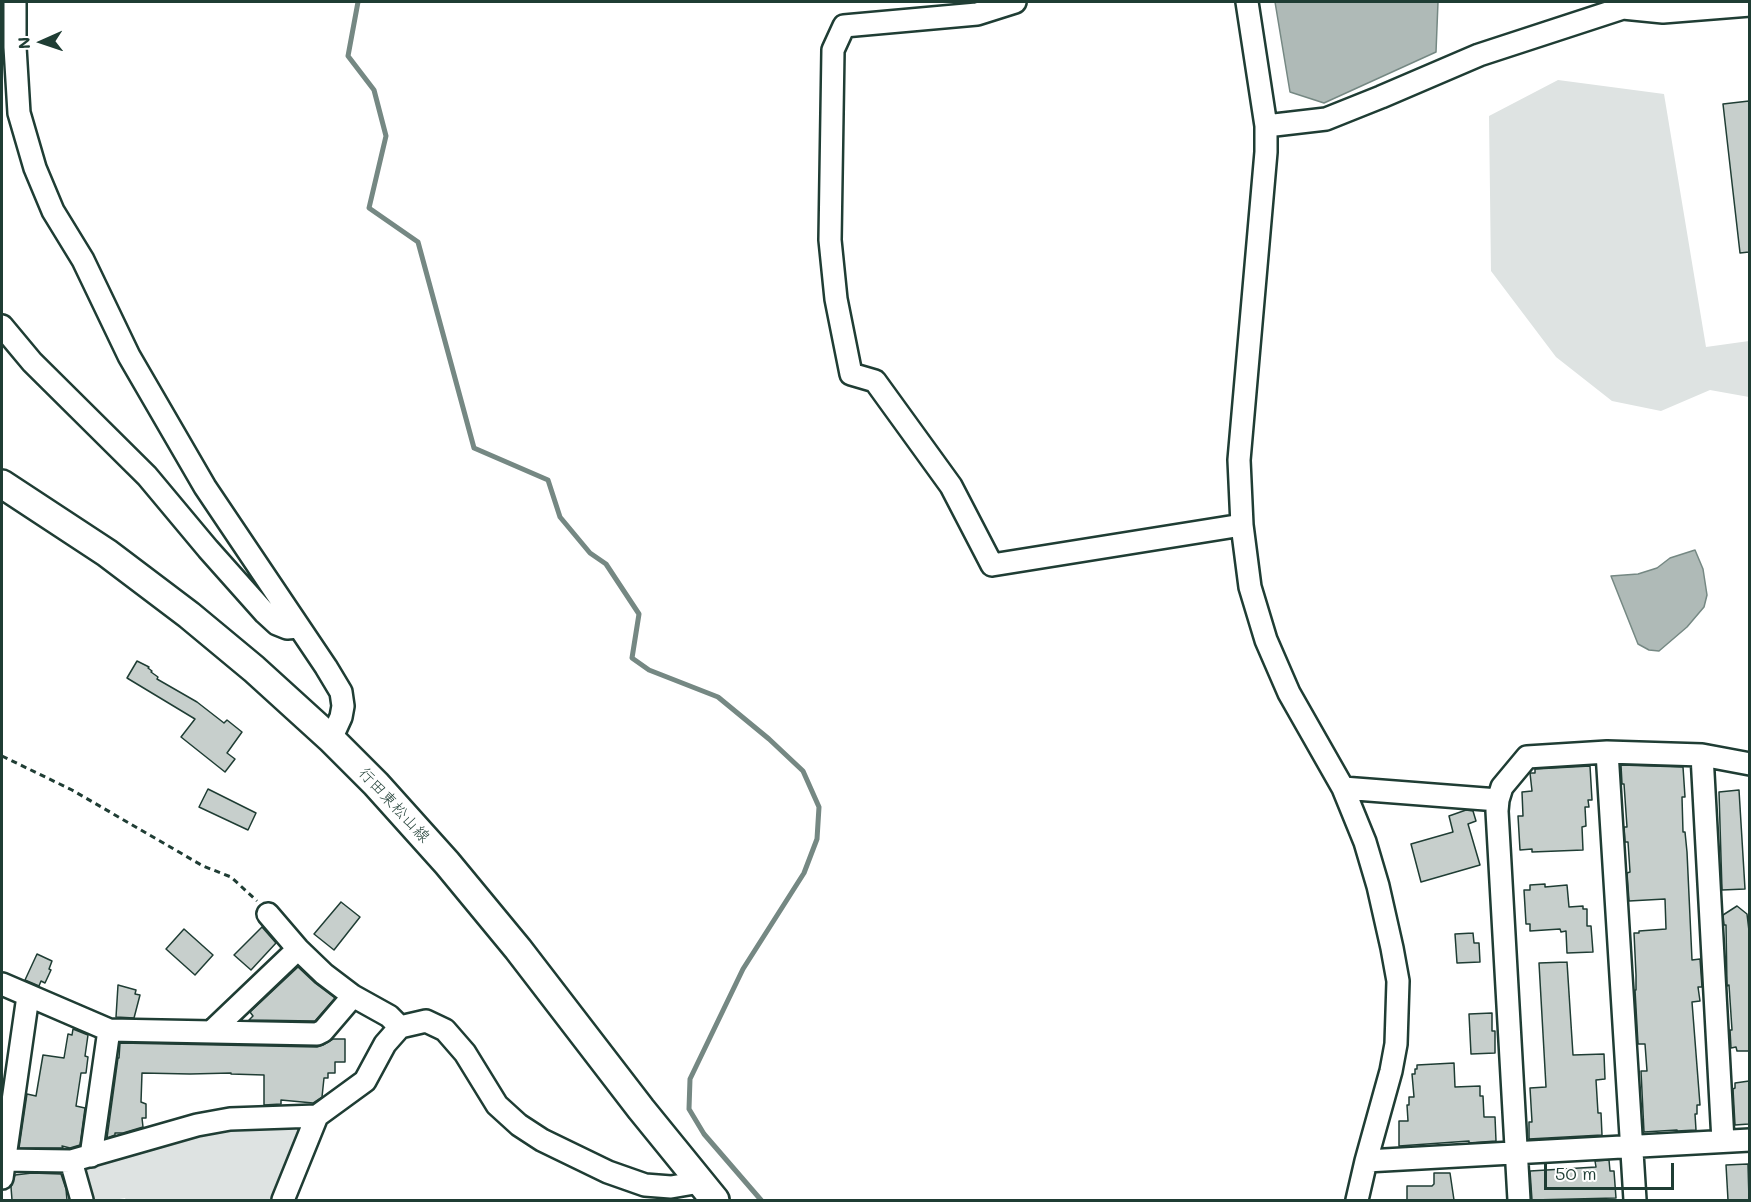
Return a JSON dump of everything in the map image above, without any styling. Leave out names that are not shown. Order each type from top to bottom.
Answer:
[{"type":"main road","name":"行田東松山線","points":[[2,484],[107,553],[189,615],[254,669],[331,739],[376,784],[447,863],[518,949],[707,1191]]},
{"type":"street","points":[[15,2],[19,113],[34,168],[53,211],[83,260],[129,356],[205,487],[341,692],[343,706],[341,717],[331,739]]},
{"type":"street","points":[[1015,2],[977,14],[844,26],[833,50],[830,240],[836,299],[851,374],[875,381],[951,486],[992,565],[1242,525]]},
{"type":"street","points":[[1247,2],[1266,126],[1266,152],[1239,460],[1242,525],[1250,587],[1266,640],[1289,693],[1343,788],[1365,842],[1375,875],[1398,981],[1396,1044],[1391,1071],[1357,1200]]},
{"type":"street","points":[[1266,126],[1326,119],[1479,55],[1619,5],[1663,12],[1749,4]]},
{"type":"street","points":[[2,326],[32,362],[147,476],[265,613],[277,624],[287,628],[298,627]]},
{"type":"street","points":[[1607,752],[1635,1200]]},
{"type":"street","points":[[1519,1200],[1498,823],[1498,800],[1502,787],[1527,757],[1607,752],[1702,754],[1749,764]]},
{"type":"street","points":[[1702,754],[1723,1141]]},
{"type":"street","points":[[1343,788],[1498,800]]},
{"type":"street","points":[[268,914],[298,949],[324,974],[353,996],[389,1016],[400,1027]]},
{"type":"street","points":[[211,1032],[298,949]]},
{"type":"street","points":[[2,984],[109,1030],[317,1034],[323,1031],[353,996]]},
{"type":"street","points":[[28,996],[2,1166],[81,1159],[197,1125],[230,1119],[318,1116]]},
{"type":"street","points":[[283,1200],[318,1116],[364,1081],[385,1044],[400,1027],[426,1021],[445,1030],[465,1053],[497,1105],[519,1125],[542,1140],[608,1172],[645,1185],[707,1191]]},
{"type":"street","points":[[82,1200],[81,1159],[109,1030]]},
{"type":"street","points":[[1366,1161],[1749,1140]]},
{"type":"path","points":[[2,756],[72,790],[203,866],[231,877],[253,896],[268,914]]},
{"type":"shaded area","points":[[1275,2],[1438,2],[1436,52],[1324,103],[1290,92]]},
{"type":"shaded area","points":[[1558,80],[1664,94],[1706,347],[1749,341],[1749,397],[1710,390],[1661,411],[1612,401],[1556,357],[1491,271],[1489,116]]},
{"type":"shaded area","points":[[1695,550],[1703,569],[1707,595],[1704,607],[1687,627],[1659,651],[1649,650],[1638,644],[1611,576],[1638,574],[1657,568],[1670,558]]},
{"type":"shaded area","points":[[303,1125],[274,1200],[126,1200],[125,1198],[89,1200],[83,1167],[225,1126]]},
{"type":"building","points":[[1749,101],[1749,252],[1740,253],[1723,104]]},
{"type":"building","points":[[137,661],[149,667],[151,672],[158,677],[157,679],[197,702],[224,723],[227,720],[242,732],[227,753],[235,759],[225,772],[181,737],[195,719],[127,678]]},
{"type":"building","points":[[1621,765],[1683,767],[1685,797],[1682,797],[1683,832],[1685,832],[1687,852],[1692,960],[1700,959],[1702,987],[1698,987],[1700,1001],[1692,1002],[1700,1105],[1697,1105],[1697,1114],[1695,1114],[1696,1130],[1644,1132],[1641,1071],[1647,1071],[1645,1044],[1638,1044],[1634,933],[1666,929],[1665,899],[1629,901],[1627,873],[1630,872],[1628,842],[1625,842],[1624,827],[1627,827]]},
{"type":"building","points":[[1590,766],[1592,800],[1588,800],[1589,807],[1585,807],[1586,826],[1582,827],[1583,850],[1532,852],[1532,849],[1520,850],[1518,816],[1523,816],[1522,792],[1532,791],[1530,773],[1535,773],[1535,769]]},
{"type":"building","points":[[208,789],[256,813],[248,830],[199,807]]},
{"type":"building","points":[[1739,790],[1745,889],[1722,890],[1719,792]]},
{"type":"building","points":[[1466,810],[1473,811],[1476,821],[1468,824],[1480,865],[1421,882],[1411,844],[1453,832],[1449,816]]},
{"type":"building","points":[[1545,884],[1545,887],[1567,885],[1569,907],[1583,906],[1583,909],[1587,909],[1587,926],[1591,926],[1593,952],[1567,953],[1566,931],[1561,932],[1560,929],[1530,931],[1530,924],[1526,924],[1524,890],[1530,890],[1530,885]]},
{"type":"building","points":[[341,902],[360,917],[334,950],[314,934]]},
{"type":"building","points":[[1737,906],[1747,914],[1749,931],[1749,1051],[1737,1051],[1736,1047],[1731,1048],[1726,925],[1724,925],[1723,915]]},
{"type":"building","points":[[262,927],[276,943],[251,970],[234,955]]},
{"type":"building","points":[[184,929],[213,955],[195,975],[166,949]]},
{"type":"building","points":[[1473,933],[1474,943],[1479,943],[1480,962],[1457,963],[1455,934]]},
{"type":"building","points":[[37,954],[52,961],[45,983],[41,981],[39,986],[25,980]]},
{"type":"building","points":[[1567,962],[1573,1055],[1604,1054],[1605,1079],[1596,1080],[1602,1135],[1529,1139],[1529,1122],[1532,1122],[1530,1088],[1546,1087],[1539,963]]},
{"type":"building","points":[[298,967],[335,998],[315,1021],[249,1020],[253,1016],[250,1012]]},
{"type":"building","points":[[118,985],[136,990],[135,994],[140,995],[134,1018],[116,1017]]},
{"type":"building","points":[[1492,1013],[1495,1053],[1471,1054],[1469,1014]]},
{"type":"building","points":[[73,1029],[88,1035],[85,1056],[88,1057],[86,1073],[81,1073],[76,1106],[85,1108],[80,1145],[70,1148],[62,1146],[63,1148],[19,1148],[27,1094],[36,1096],[43,1055],[64,1058],[68,1034],[72,1035]]},
{"type":"building","points":[[333,1039],[345,1039],[345,1062],[335,1062],[335,1073],[328,1073],[328,1078],[324,1078],[322,1097],[313,1103],[281,1100],[281,1104],[264,1105],[264,1075],[142,1073],[141,1102],[146,1104],[146,1118],[142,1118],[143,1127],[115,1133],[107,1138],[120,1043],[317,1047]]},
{"type":"building","points":[[1454,1063],[1455,1087],[1480,1086],[1484,1117],[1495,1117],[1496,1141],[1399,1146],[1399,1121],[1408,1121],[1407,1105],[1409,1105],[1409,1097],[1414,1097],[1412,1074],[1415,1074],[1417,1065]]},
{"type":"building","points":[[1749,1081],[1749,1124],[1735,1125],[1733,1089],[1735,1083]]},
{"type":"building","points":[[1609,1160],[1610,1171],[1614,1171],[1616,1198],[1532,1200],[1530,1171],[1596,1167],[1595,1161]]},
{"type":"building","points":[[1748,1164],[1749,1200],[1728,1200],[1726,1165]]},
{"type":"building","points":[[1434,1173],[1450,1173],[1454,1200],[1407,1200],[1407,1186],[1432,1186]]},
{"type":"building","points":[[61,1174],[67,1200],[12,1200],[11,1187],[15,1175]]},
{"type":"waterway","points":[[358,2],[348,56],[374,90],[386,136],[369,208],[418,242],[474,448],[548,480],[560,517],[590,553],[606,564],[639,614],[632,658],[649,670],[718,697],[769,739],[803,771],[819,807],[817,839],[804,873],[743,969],[690,1079],[689,1109],[704,1134],[761,1200]]}]
